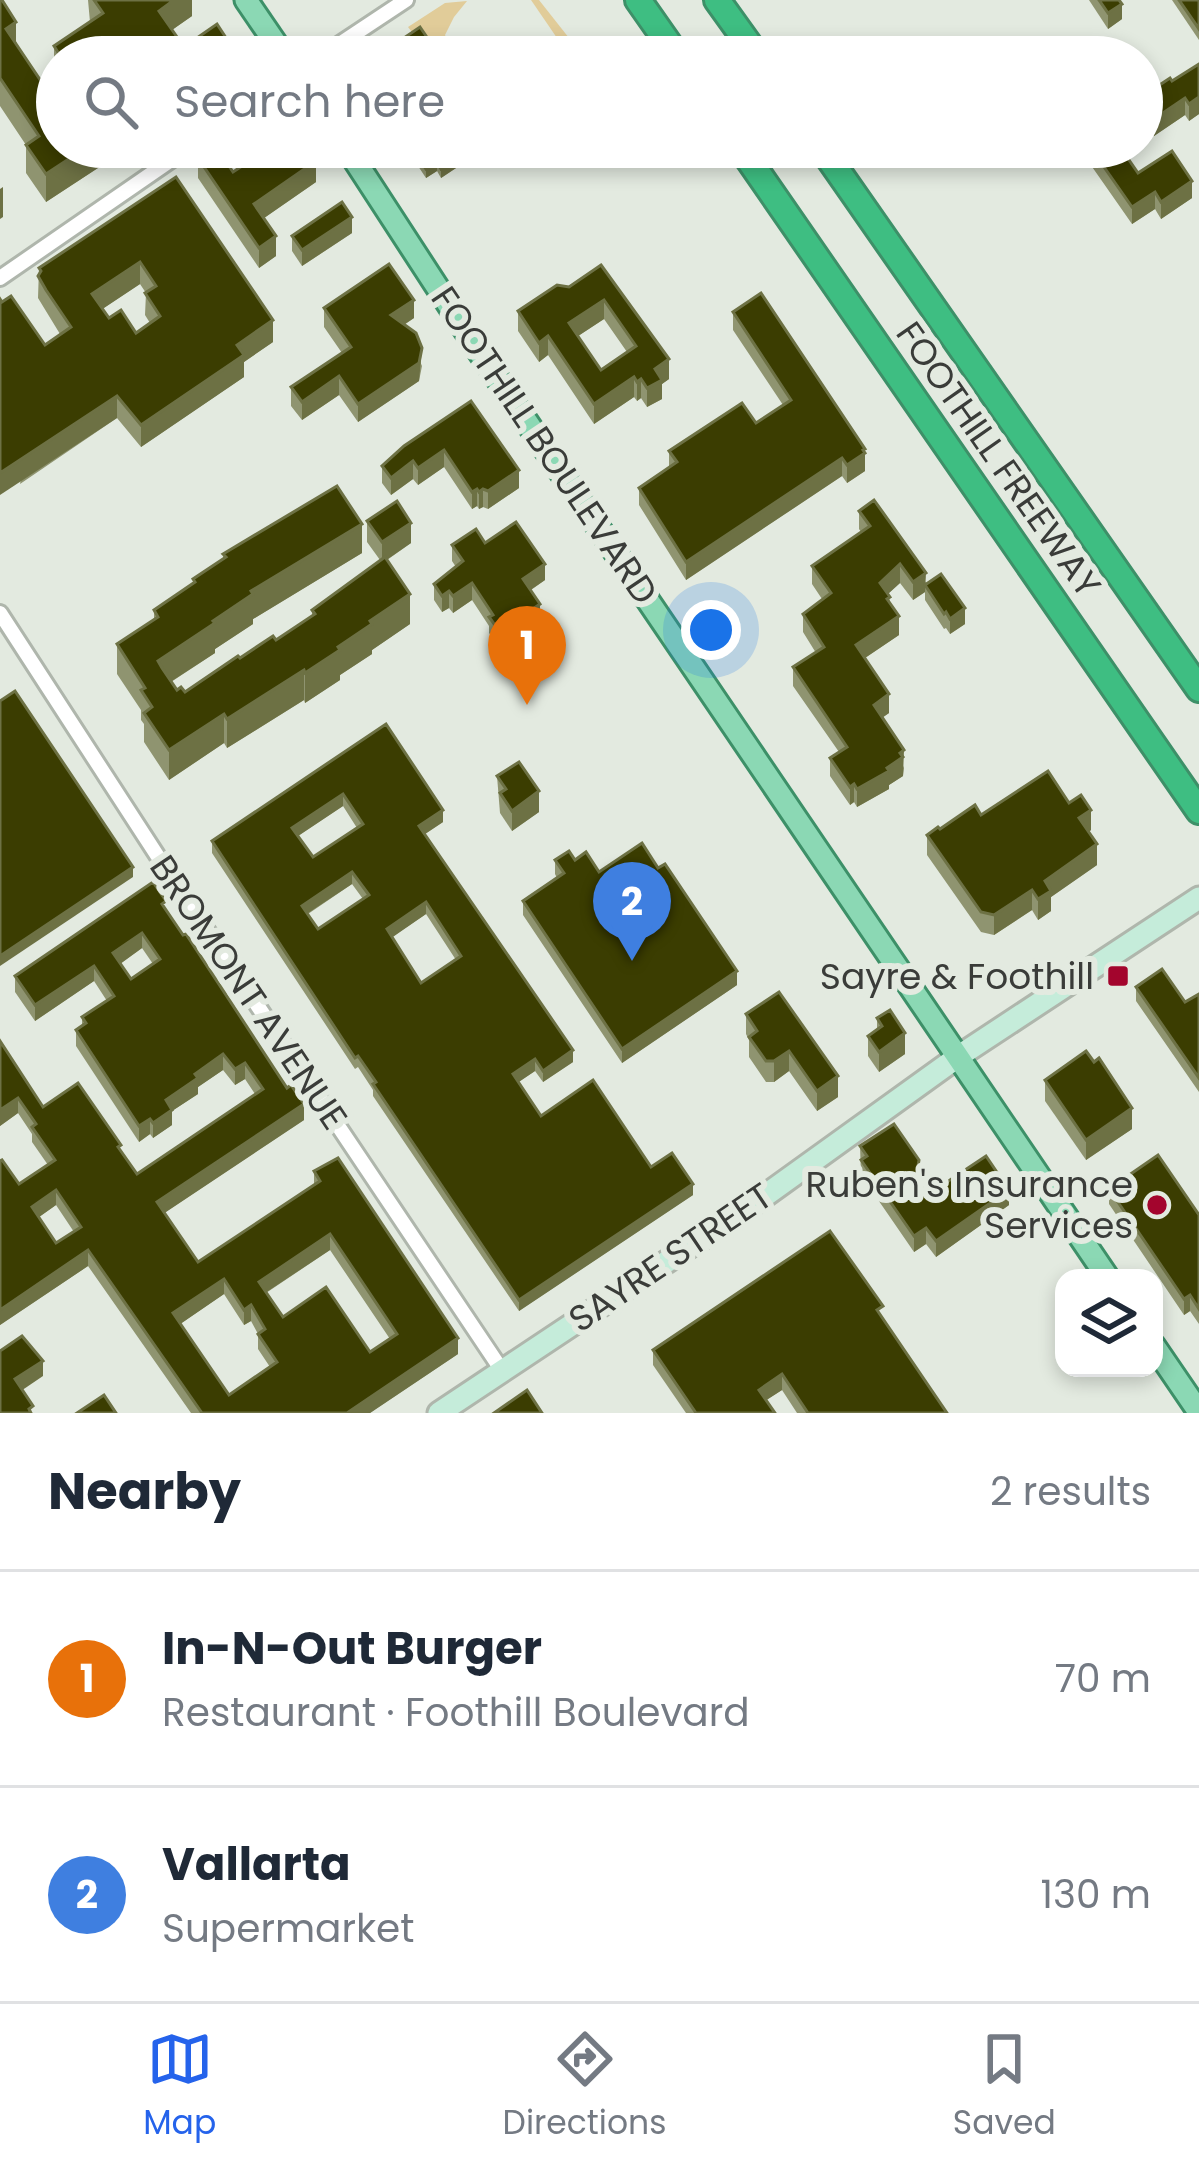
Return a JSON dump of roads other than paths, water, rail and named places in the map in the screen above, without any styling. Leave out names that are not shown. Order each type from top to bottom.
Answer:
[{"type":"highway","points":[[638,0],[663,36]]},
{"type":"highway","points":[[718,0],[743,36]]},
{"type":"highway","name":"FOOTHILL FREEWAY","points":[[755,168],[1199,811]]},
{"type":"highway","name":"FOOTHILL FREEWAY","points":[[836,168],[1199,689]]},
{"type":"main road","points":[[246,0],[271,36]]},
{"type":"main road","name":"FOOTHILL BOULEVARD","points":[[360,168],[1102,1269]]},
{"type":"main road","points":[[1163,1359],[1199,1412]]},
{"type":"street","points":[[352,36],[406,0]]},
{"type":"street","points":[[0,278],[160,168]]},
{"type":"street","name":"BROMONT AVENUE","points":[[0,613],[501,1369]]},
{"type":"street","name":"SAYRE STREET","points":[[439,1413],[752,1205],[958,1056],[1199,898]]},
{"type":"place","name":"In-N-Out Burger","points":[[527,705]]},
{"type":"place","name":"Vallarta","points":[[632,961]]},
{"type":"place","name":"Sayre & Foothill","points":[[1118,976]]},
{"type":"place","name":"Ruben's Insurance Services","points":[[1157,1205]]}]
